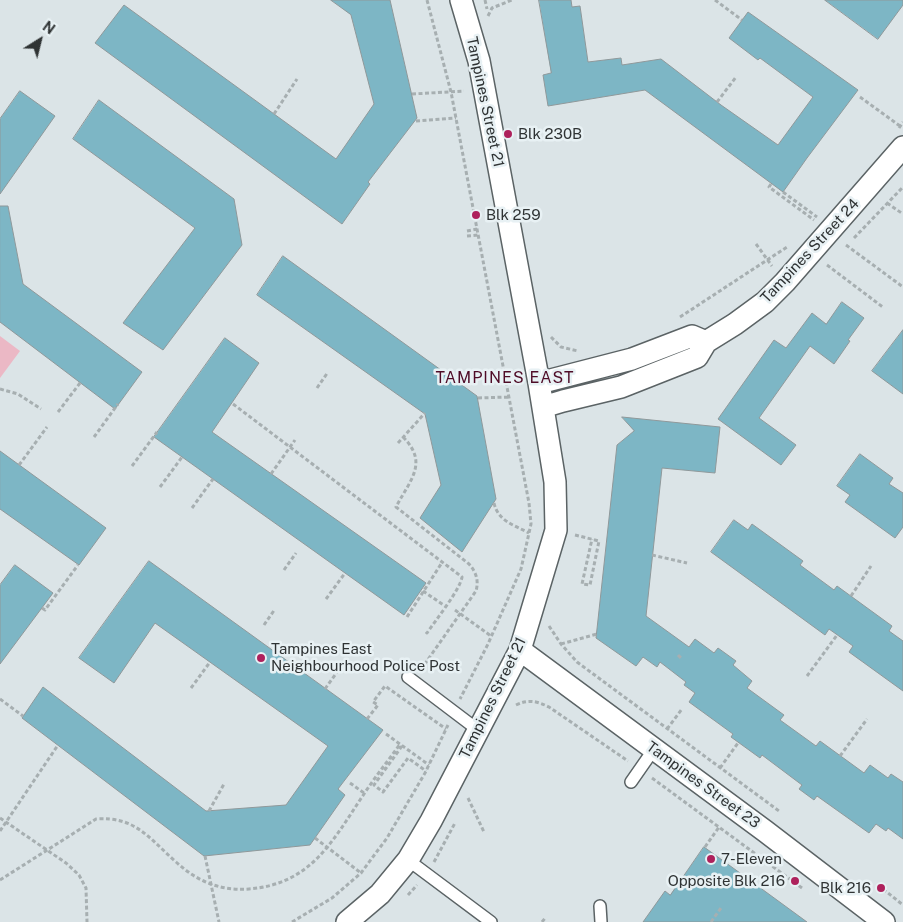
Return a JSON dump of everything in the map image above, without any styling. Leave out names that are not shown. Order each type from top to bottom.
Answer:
[{"type":"street","name":"Tampines Street 21","points":[[347,922],[380,894],[408,860],[431,822],[520,650],[556,530],[555,482],[539,383],[479,61],[461,0]]},
{"type":"street","name":"Tampines Street 24","points":[[543,407],[629,384],[697,357],[706,342],[765,302],[785,282],[899,140]]},
{"type":"street","points":[[539,383],[632,359],[692,336],[706,342]]},
{"type":"street","name":"Tampines Street 23","points":[[520,650],[765,830],[884,922]]},
{"type":"lane","points":[[413,676],[455,707],[478,730]]},
{"type":"lane","points":[[631,782],[654,749]]},
{"type":"lane","points":[[408,860],[491,922]]},
{"type":"lane","points":[[600,906],[601,922]]},
{"type":"path","points":[[292,922],[332,898],[361,873],[387,838],[426,772],[455,707],[491,636],[521,569],[531,524],[529,503],[451,92],[427,0]]},
{"type":"path","points":[[488,16],[492,8],[512,0]]},
{"type":"path","points":[[715,0],[742,20]]},
{"type":"path","points":[[717,102],[736,77]]},
{"type":"path","points":[[274,114],[297,79]]},
{"type":"path","points":[[412,94],[484,90]]},
{"type":"path","points":[[860,97],[902,124],[899,140]]},
{"type":"path","points":[[416,121],[456,118]]},
{"type":"path","points":[[772,184],[769,187],[820,222],[783,192]]},
{"type":"path","points":[[888,203],[903,214]]},
{"type":"path","points":[[467,230],[477,229]]},
{"type":"path","points":[[467,236],[478,235]]},
{"type":"path","points":[[676,320],[794,242]]},
{"type":"path","points":[[756,244],[767,260]]},
{"type":"path","points":[[846,245],[903,287]]},
{"type":"path","points":[[826,265],[884,308]]},
{"type":"path","points":[[551,336],[561,347],[583,351]]},
{"type":"path","points":[[317,388],[328,372]]},
{"type":"path","points":[[58,412],[80,382]]},
{"type":"path","points":[[0,389],[18,394],[40,410]]},
{"type":"path","points":[[478,398],[508,397]]},
{"type":"path","points":[[94,437],[118,404]]},
{"type":"path","points":[[233,404],[458,573],[462,579],[427,633],[424,632]]},
{"type":"path","points":[[398,443],[424,413]]},
{"type":"path","points":[[19,465],[47,427]]},
{"type":"path","points":[[132,466],[157,432]]},
{"type":"path","points":[[404,437],[414,449],[417,461],[416,469],[396,507],[474,570],[477,580],[476,591],[413,676]]},
{"type":"path","points":[[271,474],[295,440]]},
{"type":"path","points":[[160,487],[182,457]]},
{"type":"path","points":[[192,508],[213,479]]},
{"type":"path","points":[[494,503],[496,512],[506,522],[529,533]]},
{"type":"path","points":[[575,535],[592,539],[599,541],[590,585],[582,584],[592,539]]},
{"type":"path","points":[[284,570],[296,553]]},
{"type":"path","points":[[652,555],[687,563]]},
{"type":"path","points":[[407,616],[443,562]]},
{"type":"path","points":[[42,608],[45,610],[78,565]]},
{"type":"path","points":[[851,596],[871,566]]},
{"type":"path","points":[[326,599],[345,573]]},
{"type":"path","points":[[424,591],[445,606]]},
{"type":"path","points":[[264,626],[275,610]]},
{"type":"path","points":[[455,610],[491,636]]},
{"type":"path","points":[[549,626],[561,644],[577,662],[779,811]]},
{"type":"path","points":[[561,644],[597,634]]},
{"type":"path","points":[[808,676],[837,635]]},
{"type":"path","points":[[325,689],[345,661]]},
{"type":"path","points":[[191,688],[210,662]]},
{"type":"path","points":[[368,719],[378,705],[373,702],[385,686],[446,729]]},
{"type":"path","points":[[0,699],[23,716]]},
{"type":"path","points":[[667,729],[682,709]]},
{"type":"path","points":[[840,756],[867,719]]},
{"type":"path","points":[[386,734],[429,765]]},
{"type":"path","points":[[720,768],[738,743]]},
{"type":"path","points":[[0,831],[58,745]]},
{"type":"path","points":[[401,745],[374,785],[383,792],[408,758],[426,772]]},
{"type":"path","points":[[0,880],[96,819],[116,819],[127,822],[142,830],[178,864],[211,885],[241,889],[281,881],[299,873],[317,859],[328,847],[364,793],[401,745]]},
{"type":"path","points":[[350,783],[364,793]]},
{"type":"path","points":[[209,811],[224,784]]},
{"type":"path","points":[[468,798],[484,832]]},
{"type":"path","points":[[0,818],[73,869],[86,888],[87,922]]},
{"type":"path","points":[[705,847],[719,827]]},
{"type":"path","points":[[315,838],[361,873]]},
{"type":"path","points":[[205,856],[219,922]]},
{"type":"path","points":[[738,861],[741,856]]},
{"type":"path","points":[[878,885],[903,904]]},
{"type":"path","points":[[718,922],[712,920],[721,908]]},
{"type":"path","points":[[542,922],[546,917]]},
{"type":"shaded area","points":[[0,336],[20,351],[0,378]]},
{"type":"building","points":[[331,0],[390,0],[417,118],[368,182],[370,184],[342,224],[95,43],[124,5],[336,159],[374,104],[351,15]]},
{"type":"building","points":[[539,0],[571,0],[572,7],[580,6],[588,62],[621,58],[622,65],[661,59],[721,105],[778,145],[813,97],[729,38],[748,12],[858,90],[783,192],[645,90],[548,106],[543,75],[551,73]]},
{"type":"building","points":[[825,0],[903,0],[903,5],[878,39]]},
{"type":"building","points":[[20,91],[55,116],[0,194],[0,119]]},
{"type":"building","points":[[99,100],[234,199],[242,245],[163,350],[123,323],[195,228],[73,139]]},
{"type":"building","points":[[0,206],[8,206],[23,284],[142,372],[115,409],[0,322]]},
{"type":"building","points":[[283,256],[477,396],[496,499],[462,552],[420,518],[441,485],[425,414],[257,295]]},
{"type":"building","points":[[842,302],[864,318],[834,364],[810,346],[759,418],[796,445],[781,465],[718,419],[774,340],[786,348],[812,313],[826,324]]},
{"type":"building","points":[[903,330],[903,394],[872,371]]},
{"type":"building","points":[[225,338],[259,363],[212,432],[426,583],[404,615],[154,437]]},
{"type":"building","points":[[622,417],[720,427],[715,473],[662,468],[646,616],[689,647],[695,639],[714,653],[718,648],[736,661],[733,665],[752,681],[747,688],[784,715],[780,720],[816,746],[820,741],[864,773],[870,765],[888,778],[891,774],[903,782],[903,839],[888,828],[886,831],[876,824],[869,833],[817,796],[814,800],[799,789],[802,785],[762,755],[760,758],[731,737],[733,734],[689,702],[695,693],[684,685],[686,682],[660,662],[657,667],[643,657],[636,666],[596,638],[617,445],[634,431]]},
{"type":"building","points":[[0,451],[106,528],[79,565],[0,509]]},
{"type":"building","points":[[860,454],[893,478],[889,484],[903,493],[903,527],[895,538],[845,502],[850,495],[837,486]]},
{"type":"building","points":[[734,520],[748,530],[752,524],[803,561],[800,565],[834,590],[837,586],[892,626],[889,631],[903,641],[903,691],[849,652],[853,646],[829,629],[825,635],[711,552]]},
{"type":"building","points":[[149,561],[383,730],[338,789],[345,795],[310,845],[204,856],[22,718],[43,687],[206,811],[286,805],[328,746],[155,623],[114,683],[79,658]]},
{"type":"building","points":[[15,565],[53,593],[0,664],[0,585]]},
{"type":"building","points":[[704,847],[807,922],[643,922],[665,891],[670,895]]},
{"type":"place","name":"Blk 230B","points":[[508,134]]},
{"type":"place","name":"Blk 259","points":[[476,215]]},
{"type":"place","name":"Tampines East Neighbourhood Police Post","points":[[261,658]]},
{"type":"place","name":"7-Eleven","points":[[711,859]]},
{"type":"place","name":"Opposite Blk 216","points":[[795,881]]},
{"type":"place","name":"Blk 216","points":[[881,888]]},
{"type":"district","name":"TAMPINES EAST","points":[[505,378]]}]
